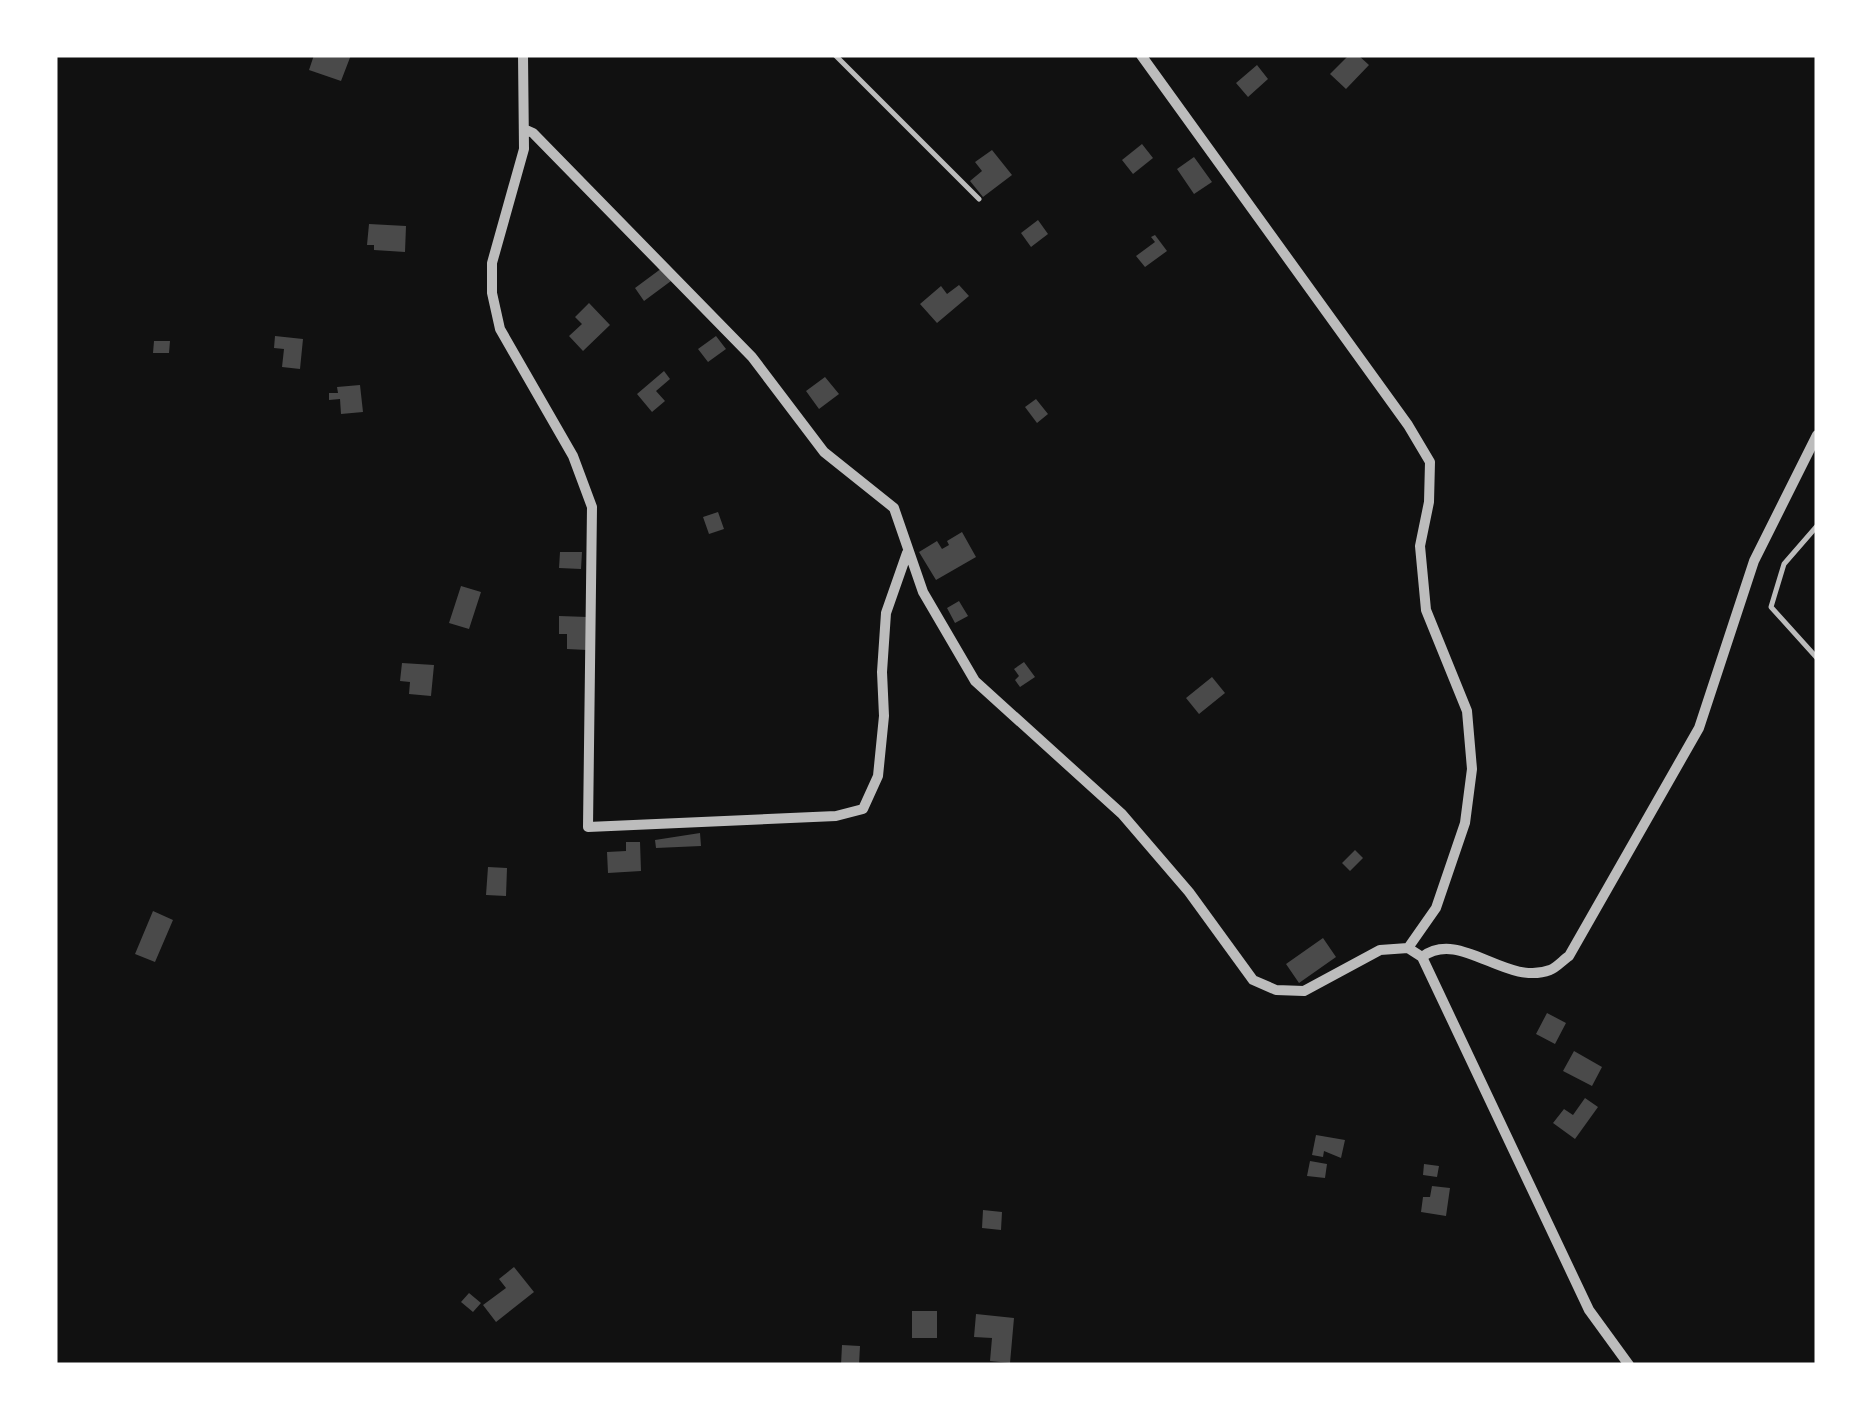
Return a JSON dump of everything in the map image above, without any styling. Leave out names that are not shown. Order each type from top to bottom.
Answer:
[{"type":"street","points":[[523,55],[524,150],[492,263],[492,292],[500,328],[573,456],[592,507],[588,827],[836,816],[863,809],[878,776],[884,716],[886,613],[907,552]]},
{"type":"street","points":[[1141,55],[1408,425],[1430,462],[1429,502],[1420,546],[1426,610],[1467,711],[1472,769],[1465,823],[1436,908],[1408,948]]},
{"type":"street","points":[[524,128],[752,357],[824,452],[894,508],[923,592],[975,681],[1122,814],[1189,892],[1253,980],[1276,990],[1304,990],[1380,950],[1408,948],[1422,957],[1589,1310],[1629,1365]]},
{"type":"street","points":[[1422,957],[1432,949],[1450,948],[1519,972],[1549,971],[1569,956],[1698,728],[1754,561],[1810,442],[1817,435]]},
{"type":"lane","points":[[835,55],[978,199]]},
{"type":"lane","points":[[1817,526],[1784,564],[1771,606],[1817,658]]},
{"type":"building","points":[[314,55],[351,55],[341,81],[309,70]]},
{"type":"building","points":[[1349,55],[1358,55],[1369,65],[1346,89],[1330,74]]},
{"type":"building","points":[[1257,65],[1268,79],[1248,97],[1236,83]]},
{"type":"building","points":[[1142,144],[1153,158],[1133,174],[1122,160]]},
{"type":"building","points":[[992,150],[1012,175],[983,197],[970,181],[982,171],[975,162]]},
{"type":"building","points":[[1194,157],[1212,182],[1194,194],[1177,169]]},
{"type":"building","points":[[1038,220],[1048,234],[1031,247],[1021,233]]},
{"type":"building","points":[[369,224],[406,226],[405,252],[374,250],[374,245],[367,245]]},
{"type":"building","points":[[1155,235],[1167,251],[1145,267],[1136,256],[1155,242],[1151,237]]},
{"type":"building","points":[[662,268],[671,281],[644,301],[635,288]]},
{"type":"building","points":[[959,285],[969,296],[937,323],[920,304],[941,286],[947,294]]},
{"type":"building","points":[[589,303],[610,325],[583,351],[569,336],[582,324],[575,317]]},
{"type":"building","points":[[275,336],[303,339],[300,369],[282,367],[284,349],[274,348]]},
{"type":"building","points":[[716,336],[726,349],[708,362],[698,349]]},
{"type":"building","points":[[154,341],[170,341],[169,353],[153,353]]},
{"type":"building","points":[[664,371],[670,379],[656,391],[665,401],[652,412],[637,394]]},
{"type":"building","points":[[825,377],[839,394],[819,409],[806,391]]},
{"type":"building","points":[[360,385],[363,412],[341,414],[340,399],[329,400],[329,393],[338,393],[337,387]]},
{"type":"building","points":[[1036,399],[1048,414],[1037,423],[1025,407]]},
{"type":"building","points":[[718,512],[724,529],[709,534],[703,517]]},
{"type":"building","points":[[962,532],[976,557],[936,580],[919,552],[937,541],[942,549]]},
{"type":"building","points":[[560,552],[582,552],[581,569],[559,568]]},
{"type":"building","points":[[461,586],[481,592],[469,629],[449,623]]},
{"type":"building","points":[[959,601],[968,616],[955,623],[947,608]]},
{"type":"building","points":[[559,616],[588,617],[587,650],[567,649],[567,634],[559,634]]},
{"type":"building","points":[[1024,662],[1035,677],[1020,687],[1014,669]]},
{"type":"building","points":[[402,663],[434,665],[431,696],[409,694],[410,682],[400,681]]},
{"type":"building","points":[[1212,677],[1225,693],[1199,714],[1186,698]]},
{"type":"building","points":[[700,833],[701,846],[656,848],[655,840]]},
{"type":"building","points":[[626,842],[640,842],[641,871],[608,873],[607,852],[626,851]]},
{"type":"building","points":[[1355,850],[1363,858],[1350,871],[1342,863]]},
{"type":"building","points":[[488,867],[507,868],[506,896],[486,895]]},
{"type":"building","points":[[153,911],[173,920],[155,962],[135,954]]},
{"type":"building","points":[[1323,938],[1336,957],[1299,983],[1286,964]]},
{"type":"building","points":[[1547,1013],[1566,1023],[1555,1044],[1536,1034]]},
{"type":"building","points":[[1574,1051],[1602,1067],[1592,1086],[1563,1071]]},
{"type":"building","points":[[1585,1098],[1598,1107],[1575,1139],[1553,1123],[1564,1109],[1573,1115]]},
{"type":"building","points":[[1316,1135],[1345,1140],[1341,1158],[1324,1151],[1323,1157],[1312,1155]]},
{"type":"building","points":[[1310,1161],[1327,1164],[1325,1178],[1307,1176]]},
{"type":"building","points":[[1424,1164],[1439,1166],[1437,1177],[1423,1175]]},
{"type":"building","points":[[1432,1186],[1450,1188],[1446,1216],[1421,1212],[1423,1197],[1430,1197]]},
{"type":"building","points":[[983,1210],[1002,1212],[1001,1230],[982,1228]]},
{"type":"building","points":[[514,1267],[534,1292],[496,1322],[483,1305],[506,1288],[499,1279]]},
{"type":"building","points":[[469,1293],[481,1303],[473,1312],[461,1302]]},
{"type":"building","points":[[912,1311],[937,1311],[937,1338],[912,1338]]},
{"type":"building","points":[[976,1314],[1014,1318],[1010,1363],[990,1361],[992,1338],[974,1337]]},
{"type":"building","points":[[842,1345],[860,1346],[859,1365],[841,1365]]}]
